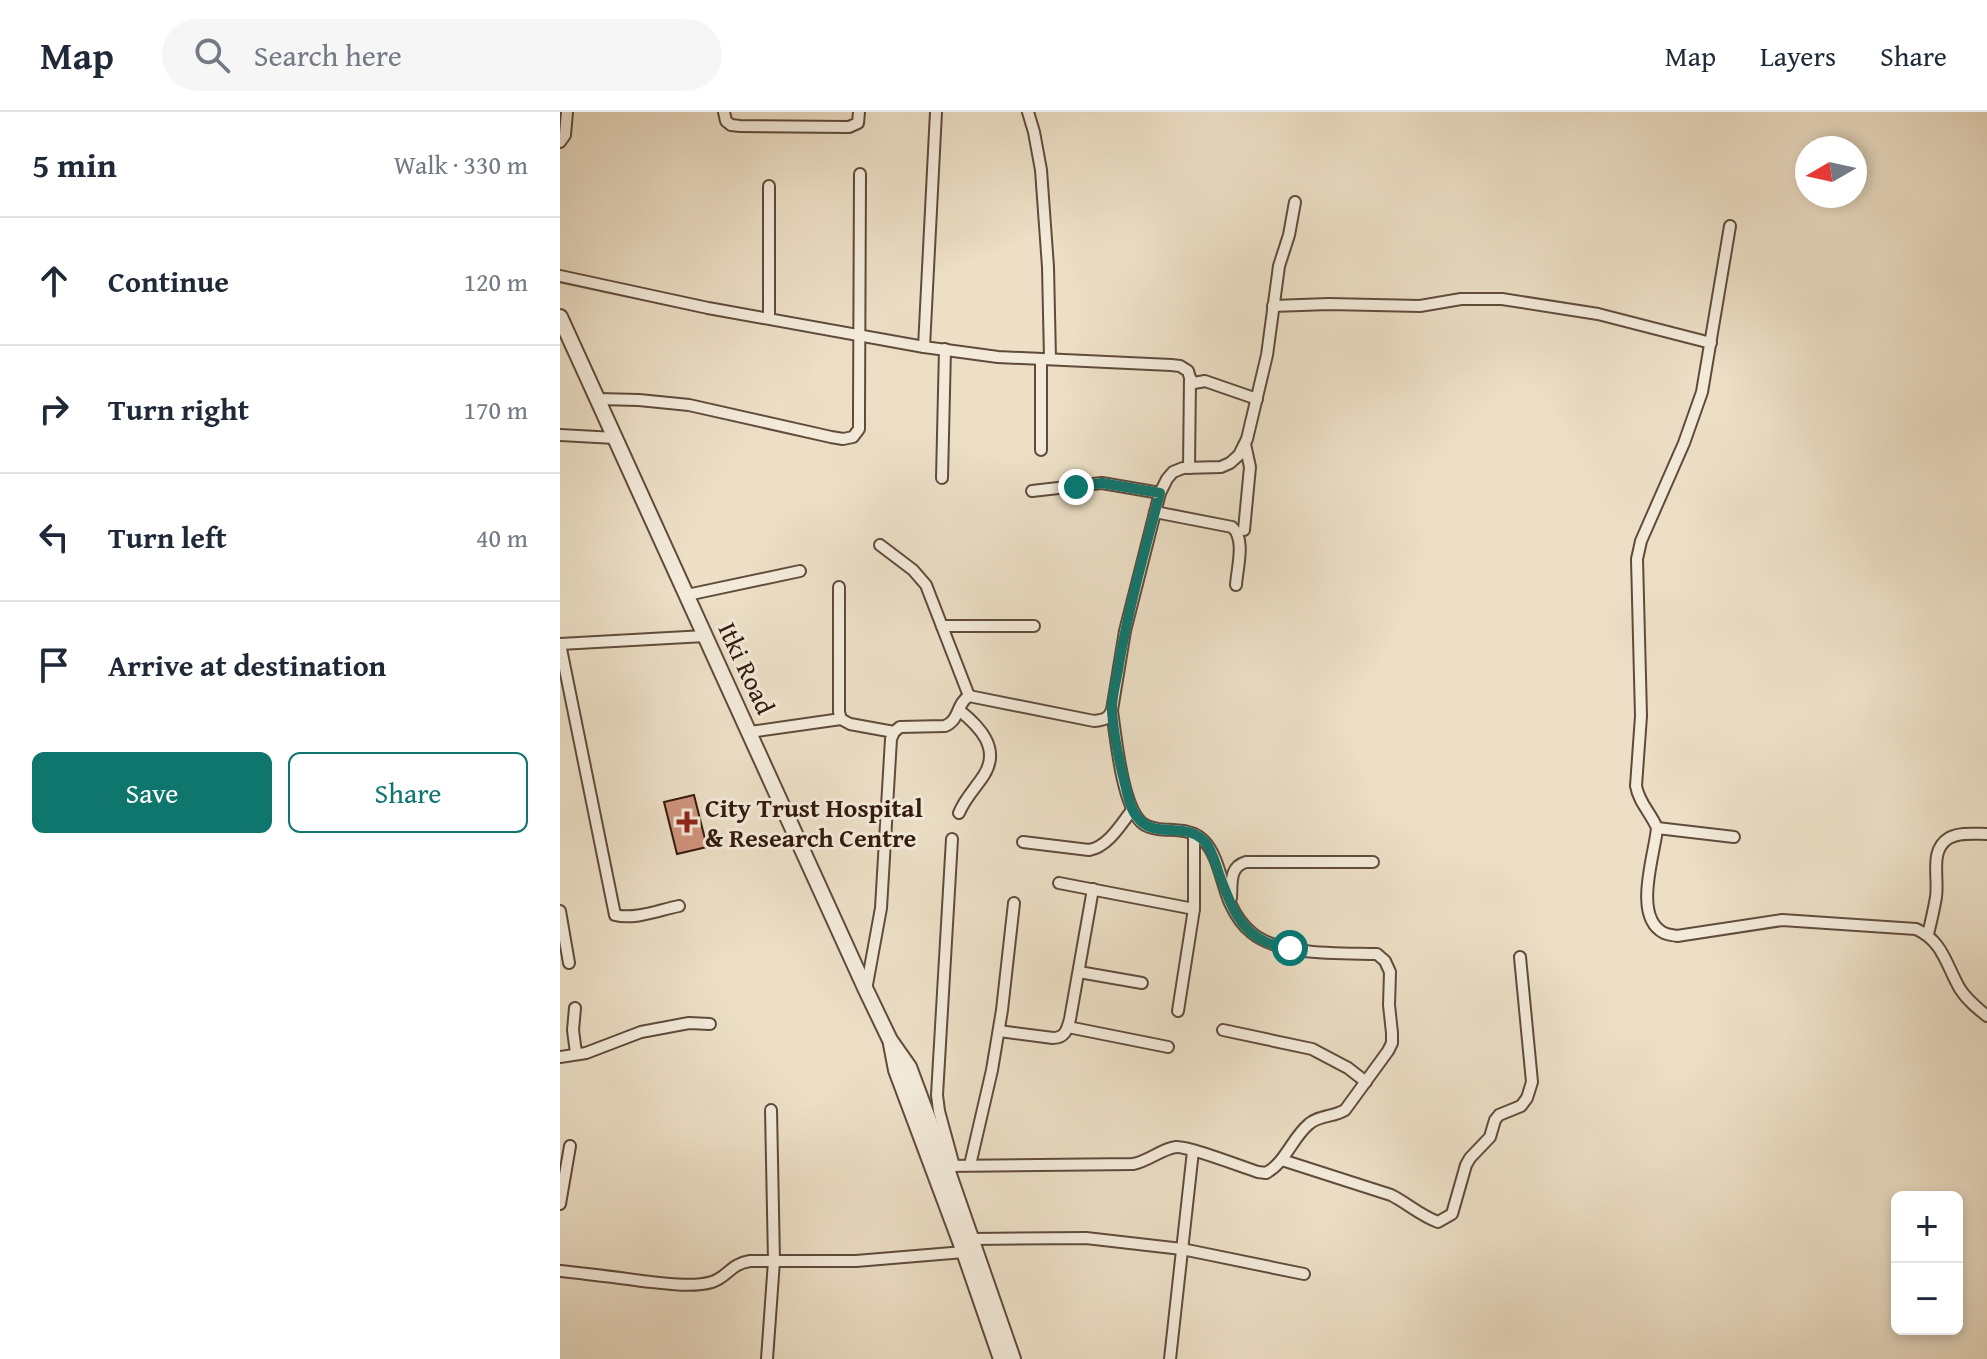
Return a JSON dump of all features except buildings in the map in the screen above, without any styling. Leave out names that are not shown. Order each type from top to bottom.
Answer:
[{"type":"street","points":[[560,142],[565,135],[567,112]]},
{"type":"street","points":[[724,112],[726,121],[731,125],[808,127],[849,127],[858,123],[859,112]]},
{"type":"street","points":[[924,347],[936,112]]},
{"type":"street","points":[[1028,112],[1041,170],[1048,267],[1041,450]]},
{"type":"street","points":[[598,399],[689,405],[831,437],[853,437],[859,429],[860,174]]},
{"type":"street","points":[[769,186],[769,318]]},
{"type":"street","points":[[866,990],[881,908],[891,739],[894,732],[900,727],[945,726],[956,719],[963,699],[969,696],[1094,721],[1109,717],[1125,631],[1160,493],[1173,472],[1221,467],[1239,455],[1245,443],[1267,355],[1279,266],[1295,202]]},
{"type":"street","points":[[1730,226],[1702,392],[1641,541],[1637,559],[1641,716],[1636,786],[1638,797],[1657,828],[1647,895],[1649,911],[1654,924],[1664,933],[1677,936],[1782,920],[1916,929],[1935,941],[1962,991],[1987,1016]]},
{"type":"street","points":[[560,276],[708,308],[924,347],[998,357],[1180,366],[1188,371],[1190,378],[1189,468]]},
{"type":"street","points":[[1273,306],[1420,306],[1461,299],[1502,299],[1598,314],[1711,343]]},
{"type":"street","name":"Itki Road","points":[[560,317],[890,1040]]},
{"type":"street","points":[[942,478],[945,349]]},
{"type":"street","points":[[1190,378],[1194,383],[1205,381],[1257,399]]},
{"type":"street","points":[[560,435],[615,438]]},
{"type":"street","points":[[1244,530],[1250,467],[1245,443]]},
{"type":"street","points":[[1032,491],[1102,483],[1160,493]]},
{"type":"street","points":[[1155,512],[1232,527],[1240,540],[1236,585]]},
{"type":"street","points":[[880,545],[922,579],[969,696]]},
{"type":"street","points":[[687,595],[800,571]]},
{"type":"street","points":[[839,587],[841,719]]},
{"type":"street","points":[[942,626],[1034,626]]},
{"type":"street","points":[[679,906],[631,916],[615,915],[565,697],[560,644],[705,636]]},
{"type":"street","points":[[959,710],[977,725],[990,747],[984,775],[959,813]]},
{"type":"street","points":[[950,1166],[1133,1164],[1175,1147],[1266,1173],[1282,1160],[1305,1127],[1314,1120],[1338,1115],[1345,1110],[1392,1043],[1390,972],[1385,961],[1377,954],[1290,948],[1252,934],[1230,904],[1204,840],[1181,830],[1148,827],[1139,821],[1132,810],[1119,760],[1112,710]]},
{"type":"street","points":[[750,732],[841,719],[850,724],[894,732]]},
{"type":"street","points":[[1023,842],[1097,849],[1132,810]]},
{"type":"street","points":[[1657,828],[1734,837]]},
{"type":"street","points":[[1178,1011],[1194,909],[1194,834]]},
{"type":"street","points":[[1928,934],[1936,893],[1936,856],[1940,846],[1957,835],[1987,834]]},
{"type":"street","points":[[952,839],[937,1095],[968,1246],[1001,1359]]},
{"type":"street","points":[[1230,904],[1233,871],[1238,864],[1373,862]]},
{"type":"street","points":[[1059,883],[1194,909]]},
{"type":"street","points":[[999,1031],[1060,1038],[1064,1035],[1079,972],[1093,889]]},
{"type":"street","points":[[970,1165],[999,1031],[1014,903]]},
{"type":"street","points":[[560,911],[569,963]]},
{"type":"street","points":[[1282,1160],[1391,1195],[1428,1219],[1438,1222],[1452,1214],[1470,1158],[1490,1137],[1499,1115],[1521,1106],[1530,1090],[1532,1082],[1520,957]]},
{"type":"street","points":[[1079,972],[1142,983]]},
{"type":"street","points":[[575,1008],[573,1030],[576,1053]]},
{"type":"street","points":[[560,1057],[586,1053],[641,1032],[689,1023],[710,1024]]},
{"type":"street","points":[[1068,1027],[1168,1047]]},
{"type":"street","points":[[1223,1030],[1312,1049],[1348,1068],[1366,1082]]},
{"type":"street","points":[[890,1040],[909,1067],[950,1166]]},
{"type":"street","points":[[890,1040],[896,1070],[1013,1359]]},
{"type":"street","points":[[767,1359],[774,1261],[771,1110]]},
{"type":"street","points":[[560,1204],[570,1146]]},
{"type":"street","points":[[1170,1359],[1193,1151]]},
{"type":"street","points":[[560,1271],[670,1284],[711,1283],[741,1263],[856,1261],[968,1246],[1086,1238],[1182,1249],[1304,1274]]},
{"type":"place","name":"City Trust Hospital & Research Centre","points":[[687,822]]},
{"type":"route","points":[[1076,487],[1102,483],[1160,493],[1134,590],[1112,710],[1119,760],[1132,810],[1139,821],[1148,827],[1181,830],[1204,840],[1230,904],[1243,924],[1252,934],[1267,942],[1290,948]]}]
